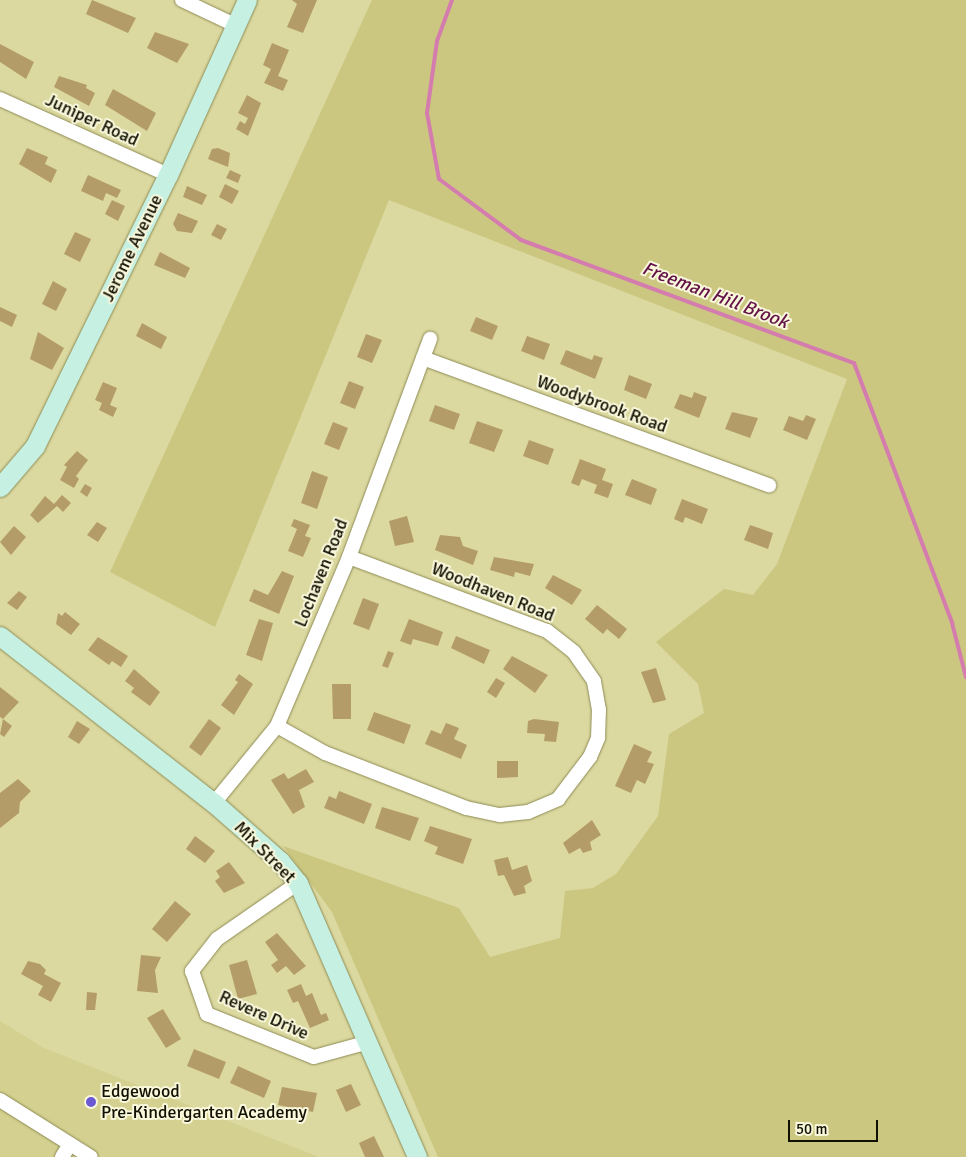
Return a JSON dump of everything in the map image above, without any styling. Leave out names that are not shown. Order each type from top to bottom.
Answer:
[{"type":"main road","name":"Jerome Avenue","points":[[0,487],[35,446],[168,175],[247,0]]},
{"type":"main road","name":"Mix Street","points":[[0,636],[214,803],[280,861],[298,883],[365,1043],[417,1157]]},
{"type":"street","points":[[182,0],[235,24]]},
{"type":"street","name":"Juniper Road","points":[[0,98],[168,175]]},
{"type":"street","name":"Lochaven Road","points":[[214,803],[277,726],[349,556],[430,339]]},
{"type":"street","name":"Woodybrook Road","points":[[423,358],[768,485]]},
{"type":"street","name":"Woodhaven Road","points":[[277,726],[326,754],[466,808],[500,815],[528,812],[558,799],[590,756],[598,738],[599,710],[594,681],[574,652],[547,632],[349,556]]},
{"type":"street","name":"Revere Drive","points":[[298,883],[217,938],[192,971],[207,1014],[314,1057],[365,1043]]},
{"type":"street","points":[[0,1100],[91,1157]]},
{"type":"street","points":[[62,1157],[70,1144]]},
{"type":"shaded area","points":[[372,0],[966,0],[966,1157],[438,1157],[332,912],[283,846],[459,908],[490,957],[560,938],[565,891],[593,888],[616,874],[658,816],[669,734],[704,713],[698,684],[656,642],[724,589],[753,595],[777,564],[847,379],[389,200],[215,627],[110,572]]},
{"type":"shaded area","name":"Edgewood Pre-Kindergarten Academy","points":[[0,1021],[44,1048],[319,1157],[0,1157]]},
{"type":"building","points":[[92,0],[136,18],[128,33],[86,14]]},
{"type":"building","points":[[292,0],[317,0],[303,33],[287,27],[297,4]]},
{"type":"building","points":[[155,32],[189,44],[177,63],[147,48]]},
{"type":"building","points":[[272,43],[289,50],[278,76],[288,80],[283,91],[264,83],[271,69],[263,65]]},
{"type":"building","points":[[0,44],[34,62],[26,79],[0,62]]},
{"type":"building","points":[[59,76],[87,85],[86,88],[95,93],[89,106],[54,87]]},
{"type":"building","points":[[113,89],[156,113],[147,131],[105,105]]},
{"type":"building","points":[[247,95],[261,103],[248,136],[236,129],[240,121],[245,124],[248,118],[238,113]]},
{"type":"building","points":[[27,148],[48,157],[45,164],[57,170],[51,183],[19,164]]},
{"type":"building","points":[[218,148],[230,153],[228,167],[208,159],[212,149]]},
{"type":"building","points":[[230,170],[241,175],[238,183],[226,178]]},
{"type":"building","points":[[88,175],[121,190],[117,198],[106,193],[103,201],[81,191]]},
{"type":"building","points":[[225,184],[239,191],[232,204],[219,197]]},
{"type":"building","points":[[187,186],[207,195],[202,205],[183,197]]},
{"type":"building","points":[[112,200],[125,206],[118,221],[105,214]]},
{"type":"building","points":[[178,213],[198,221],[192,233],[177,231],[173,224]]},
{"type":"building","points":[[217,224],[227,229],[221,240],[211,235]]},
{"type":"building","points":[[75,232],[91,239],[80,262],[64,254]]},
{"type":"building","points":[[160,252],[190,268],[185,278],[154,265]]},
{"type":"building","points":[[53,281],[67,289],[56,311],[42,304]]},
{"type":"building","points":[[0,307],[17,315],[12,327],[0,321]]},
{"type":"building","points":[[476,317],[498,326],[492,340],[470,331]]},
{"type":"building","points":[[142,323],[167,337],[161,349],[136,336]]},
{"type":"building","points":[[38,332],[64,348],[52,370],[30,359]]},
{"type":"building","points":[[366,334],[382,340],[372,363],[357,357]]},
{"type":"building","points":[[527,336],[550,344],[544,360],[521,351]]},
{"type":"building","points":[[566,350],[592,360],[594,355],[603,358],[595,379],[560,364]]},
{"type":"building","points":[[629,375],[652,384],[646,399],[624,390]]},
{"type":"building","points":[[349,381],[364,387],[355,409],[340,403]]},
{"type":"building","points":[[103,382],[117,388],[110,405],[117,408],[113,417],[99,410],[102,403],[95,400]]},
{"type":"building","points":[[694,392],[707,397],[699,418],[674,408],[680,394],[692,398]]},
{"type":"building","points":[[435,405],[460,414],[454,430],[429,421]]},
{"type":"building","points":[[732,412],[758,418],[750,438],[725,429]]},
{"type":"building","points":[[806,415],[816,419],[807,440],[783,430],[789,416],[803,421]]},
{"type":"building","points":[[477,421],[503,430],[494,452],[469,443]]},
{"type":"building","points":[[333,422],[348,428],[339,450],[324,444]]},
{"type":"building","points":[[529,440],[554,449],[548,465],[523,456]]},
{"type":"building","points":[[77,451],[88,460],[76,476],[79,479],[74,488],[60,480],[67,467],[64,465]]},
{"type":"building","points":[[580,459],[606,469],[602,480],[613,484],[608,498],[594,493],[597,485],[582,479],[579,486],[571,483]]},
{"type":"building","points":[[312,471],[328,477],[317,509],[301,503]]},
{"type":"building","points":[[632,479],[657,489],[651,505],[625,495]]},
{"type":"building","points":[[85,484],[92,488],[87,497],[80,492]]},
{"type":"building","points":[[62,495],[71,503],[63,512],[57,506],[38,523],[30,515],[45,496],[54,504]]},
{"type":"building","points":[[682,499],[708,509],[702,524],[685,517],[683,523],[674,519]]},
{"type":"building","points":[[407,516],[414,542],[395,546],[389,521]]},
{"type":"building","points":[[294,519],[310,525],[305,536],[311,538],[303,557],[288,551],[297,529],[291,526]]},
{"type":"building","points":[[97,522],[107,528],[98,542],[87,535]]},
{"type":"building","points":[[750,525],[773,533],[768,549],[744,540]]},
{"type":"building","points":[[14,526],[26,537],[11,555],[0,542]]},
{"type":"building","points":[[440,535],[460,537],[463,546],[478,551],[473,565],[435,550]]},
{"type":"building","points":[[494,557],[534,564],[530,576],[515,572],[514,577],[490,570]]},
{"type":"building","points":[[282,571],[294,576],[279,614],[249,601],[254,589],[268,595]]},
{"type":"building","points":[[553,575],[582,590],[572,605],[545,588]]},
{"type":"building","points":[[19,591],[27,597],[17,610],[7,603]]},
{"type":"building","points":[[363,598],[379,604],[369,630],[353,624]]},
{"type":"building","points":[[597,605],[627,629],[619,639],[607,629],[603,634],[585,619]]},
{"type":"building","points":[[65,612],[80,624],[71,635],[56,624],[58,613],[62,616]]},
{"type":"building","points":[[259,619],[273,623],[262,661],[246,655]]},
{"type":"building","points":[[409,619],[443,632],[438,646],[413,639],[411,645],[400,641]]},
{"type":"building","points":[[456,636],[490,650],[484,664],[451,648]]},
{"type":"building","points":[[98,637],[128,656],[121,667],[112,661],[109,665],[88,650]]},
{"type":"building","points":[[388,651],[394,653],[388,668],[382,666]]},
{"type":"building","points":[[512,656],[548,675],[535,693],[503,669]]},
{"type":"building","points":[[656,668],[666,700],[653,703],[641,672]]},
{"type":"building","points":[[134,669],[160,692],[150,706],[131,692],[134,688],[125,681]]},
{"type":"building","points":[[239,674],[253,684],[234,715],[221,705],[238,682],[235,680]]},
{"type":"building","points":[[496,678],[505,683],[496,698],[487,692]]},
{"type":"building","points":[[332,684],[351,684],[351,719],[333,719]]},
{"type":"building","points":[[0,687],[19,702],[3,719],[0,717]]},
{"type":"building","points":[[374,712],[411,725],[404,744],[367,730]]},
{"type":"building","points":[[3,719],[12,726],[4,737],[0,734]]},
{"type":"building","points":[[209,719],[221,728],[201,756],[189,747]]},
{"type":"building","points":[[534,719],[559,722],[556,742],[544,741],[545,734],[527,733],[528,721]]},
{"type":"building","points":[[77,721],[90,729],[79,744],[68,737]]},
{"type":"building","points":[[446,723],[459,728],[454,739],[467,745],[461,759],[425,744],[431,730],[441,734]]},
{"type":"building","points":[[634,744],[652,752],[647,762],[654,764],[645,784],[637,780],[631,793],[615,786]]},
{"type":"building","points":[[497,761],[518,761],[518,777],[497,778]]},
{"type":"building","points":[[306,769],[314,782],[299,790],[305,807],[293,814],[271,780],[284,773],[288,779]]},
{"type":"building","points":[[18,779],[31,791],[20,802],[19,813],[0,828],[0,793]]},
{"type":"building","points":[[339,791],[372,804],[364,824],[324,808],[329,796],[336,799]]},
{"type":"building","points":[[382,807],[419,818],[410,841],[375,828]]},
{"type":"building","points":[[592,820],[601,835],[590,842],[592,850],[583,853],[580,848],[569,854],[563,843]]},
{"type":"building","points":[[430,826],[472,839],[463,864],[435,854],[438,847],[424,841]]},
{"type":"building","points":[[195,836],[215,851],[205,863],[186,849]]},
{"type":"building","points":[[508,857],[512,870],[527,865],[532,881],[524,886],[526,893],[514,896],[504,875],[498,876],[494,860]]},
{"type":"building","points":[[229,862],[245,883],[224,893],[215,881],[220,877],[216,871]]},
{"type":"building","points":[[175,901],[191,914],[167,942],[152,929]]},
{"type":"building","points":[[277,933],[306,966],[294,975],[286,966],[277,973],[271,965],[278,960],[265,942]]},
{"type":"building","points":[[141,955],[161,957],[155,970],[158,993],[137,991]]},
{"type":"building","points":[[247,960],[257,994],[238,999],[229,965]]},
{"type":"building","points":[[28,961],[40,964],[46,970],[44,974],[61,983],[51,1002],[38,995],[43,986],[21,974]]},
{"type":"building","points":[[301,984],[306,996],[312,993],[321,1015],[326,1013],[329,1020],[310,1028],[298,1001],[293,1003],[287,990]]},
{"type":"building","points":[[87,992],[97,993],[95,1010],[86,1010]]},
{"type":"building","points":[[163,1009],[181,1039],[166,1048],[147,1018]]},
{"type":"building","points":[[194,1049],[226,1062],[219,1079],[187,1066]]},
{"type":"building","points":[[238,1066],[271,1081],[264,1098],[230,1083]]},
{"type":"building","points":[[351,1084],[361,1105],[346,1112],[336,1090]]},
{"type":"building","points":[[282,1087],[317,1093],[313,1112],[278,1105]]},
{"type":"building","points":[[374,1136],[384,1157],[365,1157],[359,1143]]},
{"type":"waterway","name":"Freeman Hill Brook","points":[[452,0],[437,41],[427,113],[439,179],[521,240],[854,363],[952,623],[966,677]]},
{"type":"place","name":"Edgewood Pre-Kindergarten Academy","points":[[91,1102]]}]
